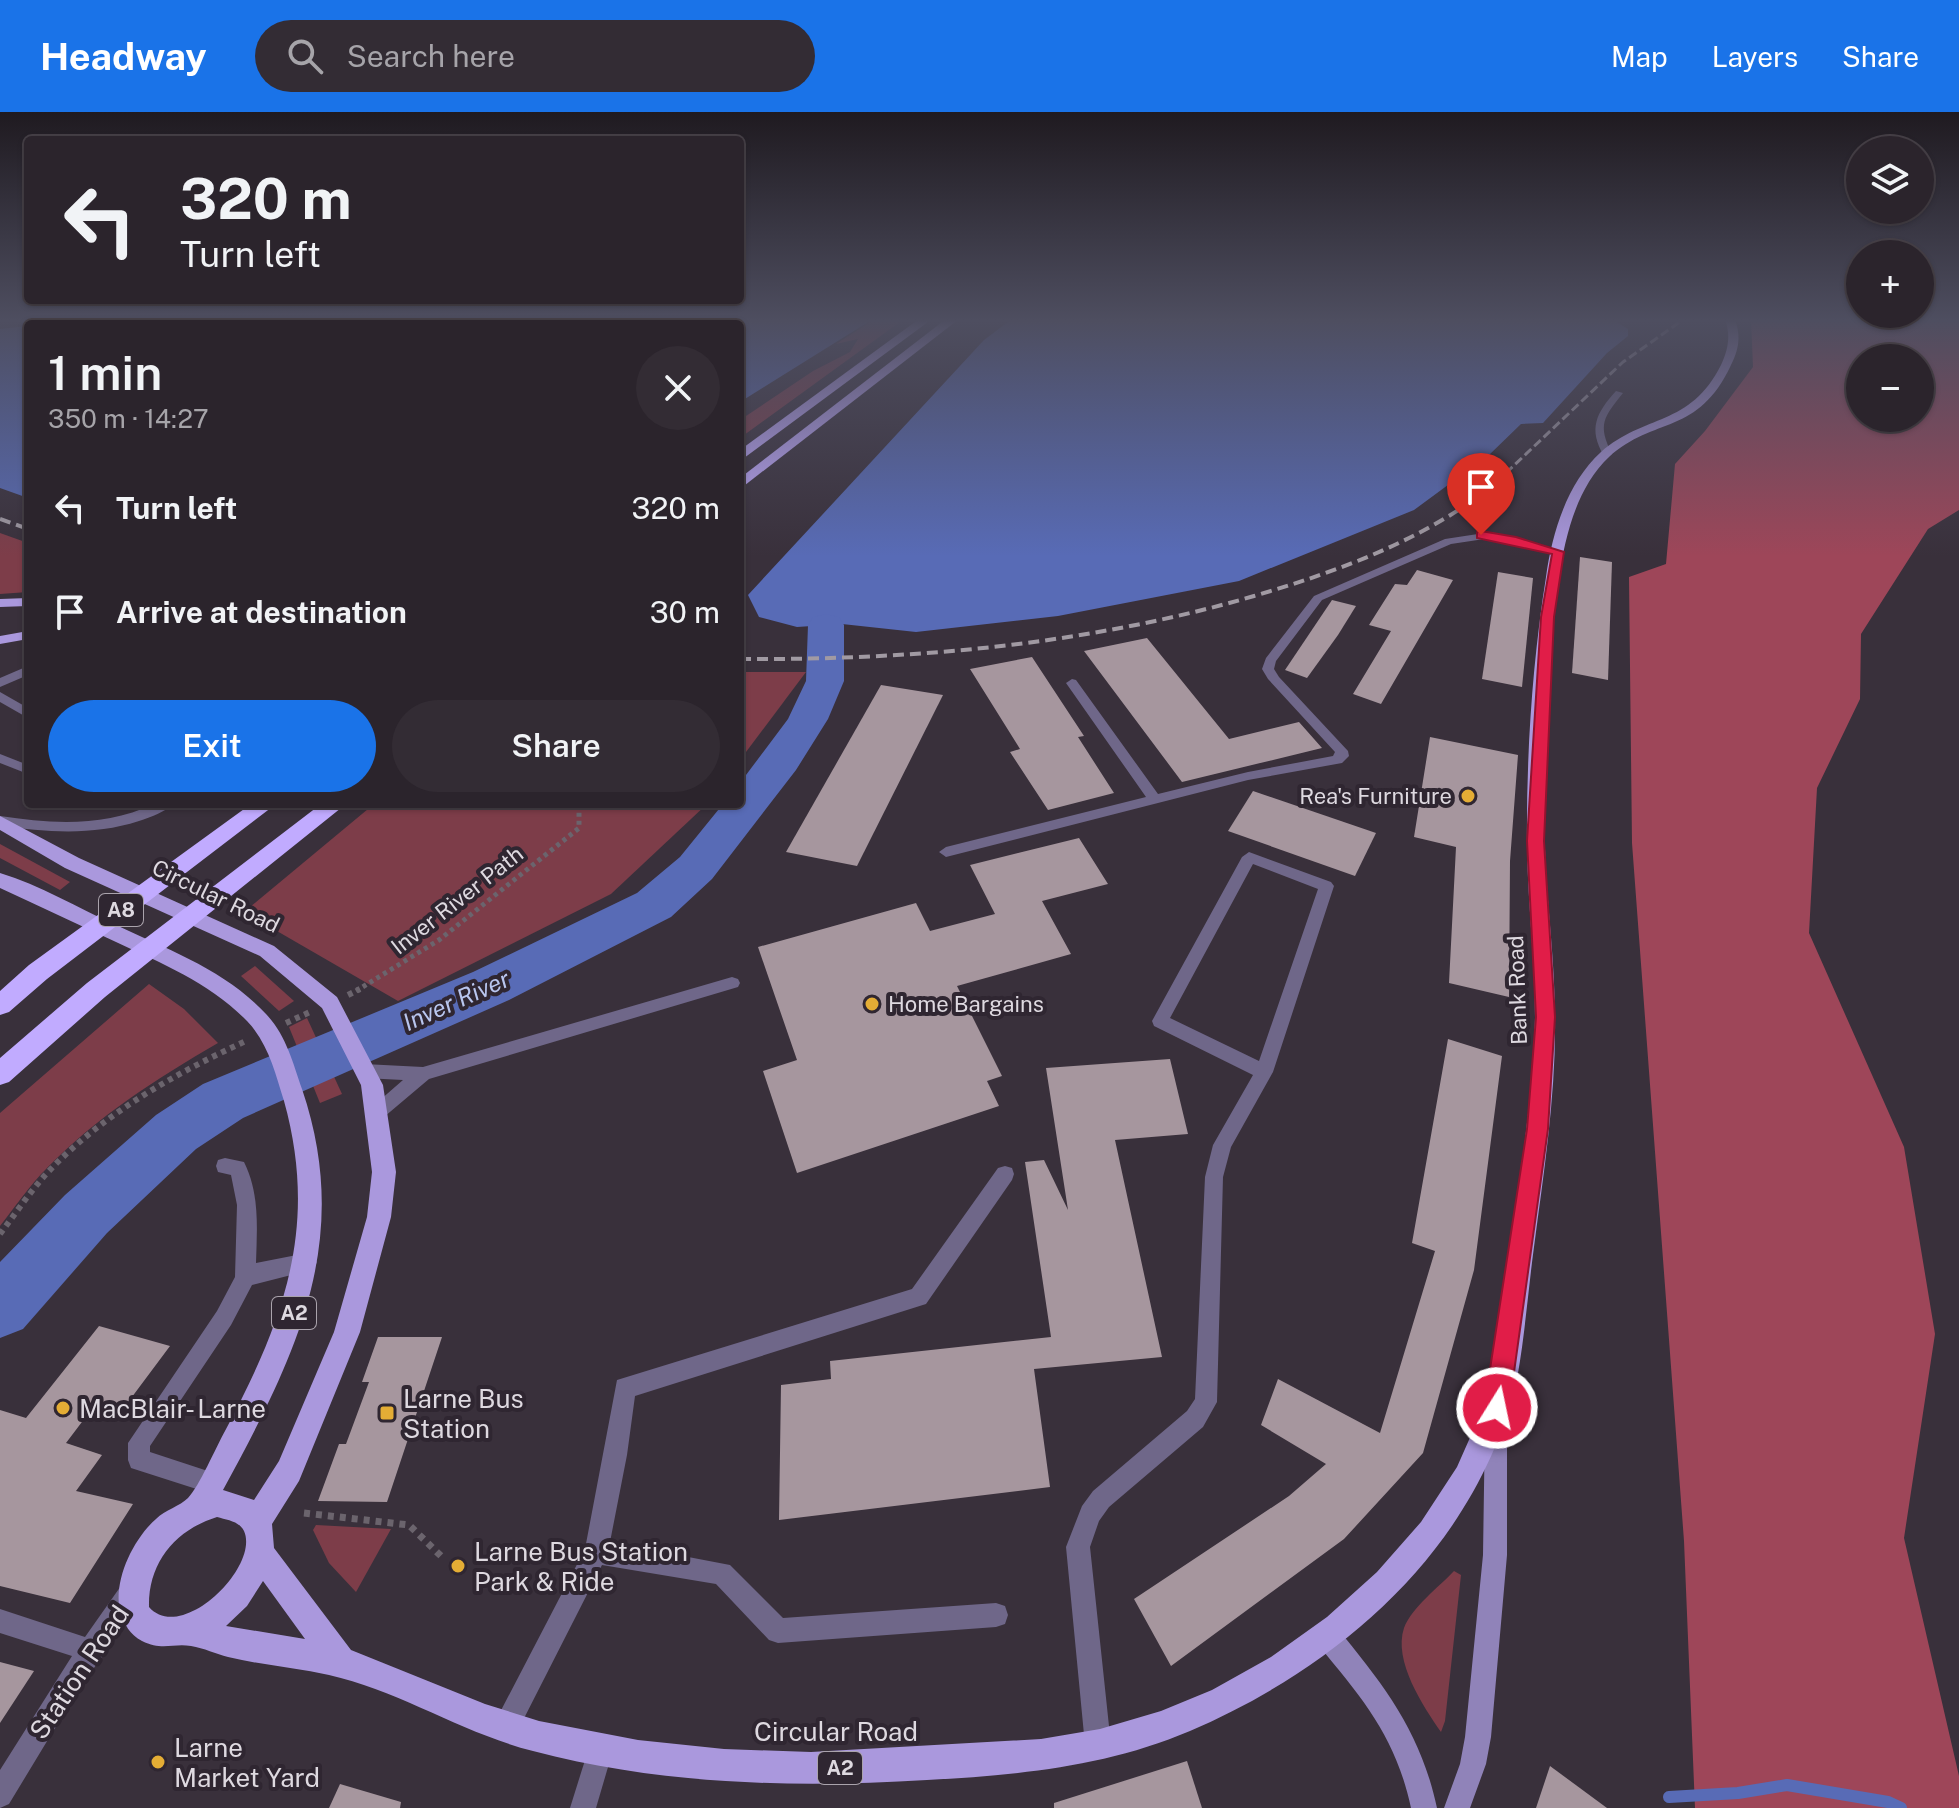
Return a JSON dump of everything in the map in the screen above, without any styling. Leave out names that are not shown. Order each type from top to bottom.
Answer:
[{"type":"highway","points":[[744,454],[819,398]]},
{"type":"highway","points":[[744,482],[851,398]]},
{"type":"highway","name":"A8","points":[[0,1005],[38,972],[259,808]]},
{"type":"highway","name":"A8","points":[[0,1074],[96,990],[330,808]]},
{"type":"main road","name":"Bank Road","points":[[1433,1532],[1462,1489],[1497,1408],[1538,1129],[1546,1017],[1536,841],[1546,631],[1565,520],[1593,466],[1607,454],[1691,412],[1708,398]]},
{"type":"main road","points":[[0,603],[24,602]]},
{"type":"main road","points":[[0,640],[24,636]]},
{"type":"main road","name":"Circular Road","points":[[0,822],[72,863],[267,951],[333,1010],[372,1085],[384,1172],[379,1217],[347,1332],[289,1471],[257,1522]]},
{"type":"main road","name":"A2","points":[[0,880],[203,974],[248,1010],[270,1036],[295,1100],[310,1155],[312,1239],[288,1330],[242,1429],[205,1495],[161,1534],[136,1573],[134,1610],[141,1623],[154,1631],[170,1633],[189,1630]]},
{"type":"main road","points":[[189,1630],[225,1608],[241,1591],[260,1553],[257,1522],[247,1510],[234,1504],[217,1503],[205,1495]]},
{"type":"main road","name":"Circular Road","points":[[189,1630],[222,1643],[341,1662],[506,1727],[600,1750],[710,1764],[819,1768],[994,1760],[1098,1745],[1140,1733],[1214,1704],[1285,1666],[1328,1637],[1393,1577],[1433,1532]]},
{"type":"main road","points":[[260,1553],[341,1662]]},
{"type":"street","points":[[1607,454],[1597,436],[1601,413],[1614,398]]},
{"type":"street","points":[[946,852],[1248,776],[1340,758],[1341,751],[1268,669],[1270,661],[1318,598],[1463,537],[1491,535],[1558,552]]},
{"type":"street","points":[[0,683],[24,672]]},
{"type":"street","points":[[1072,683],[1154,799]]},
{"type":"street","points":[[0,696],[24,711]]},
{"type":"street","points":[[0,758],[24,768]]},
{"type":"street","points":[[0,822],[76,829],[119,822],[156,808]]},
{"type":"street","points":[[1098,1745],[1078,1547],[1087,1519],[1101,1499],[1195,1419],[1206,1402],[1215,1167],[1222,1145],[1264,1072],[1326,886],[1249,857],[1160,1021],[1264,1072]]},
{"type":"street","points":[[364,1070],[423,1074],[732,983]]},
{"type":"street","points":[[378,1112],[423,1074]]},
{"type":"street","points":[[205,1495],[139,1460],[137,1453],[139,1443],[224,1318],[245,1278],[243,1175],[237,1168],[225,1166]]},
{"type":"street","points":[[506,1727],[596,1552],[616,1455],[625,1388],[919,1297],[1005,1174]]},
{"type":"street","points":[[245,1278],[253,1273],[307,1262]]},
{"type":"street","points":[[1457,1808],[1473,1764],[1481,1707],[1495,1555],[1497,1408]]},
{"type":"street","points":[[596,1552],[722,1573],[778,1631],[996,1615]]},
{"type":"street","name":"Station Road","points":[[0,1795],[89,1652],[133,1591]]},
{"type":"street","points":[[0,1621],[69,1642],[89,1652]]},
{"type":"street","points":[[1328,1637],[1392,1717],[1415,1765],[1424,1808]]},
{"type":"street","points":[[583,1808],[600,1750]]},
{"type":"path","name":"Inver River Path","points":[[333,1010],[388,976],[579,828],[579,808]]},
{"type":"path","points":[[0,1234],[51,1168],[78,1144],[157,1086],[333,1010]]},
{"type":"path","points":[[304,1513],[409,1525],[441,1556]]},
{"type":"shaded area","points":[[773,398],[795,398],[744,435],[744,417]]},
{"type":"shaded area","points":[[1730,398],[1846,398],[1846,432],[1934,432],[1934,398],[1959,398],[1959,510],[1928,529],[1861,634],[1860,699],[1817,788],[1809,933],[1904,1147],[1935,1334],[1904,1538],[1959,1776],[1959,1808],[1695,1808],[1684,1541],[1632,843],[1629,577],[1666,564],[1675,464]]},
{"type":"shaded area","points":[[0,533],[24,542],[24,592],[0,594]]},
{"type":"shaded area","points":[[744,672],[806,672],[744,755]]},
{"type":"shaded area","points":[[369,808],[703,808],[611,894],[398,1001],[244,912]]},
{"type":"shaded area","points":[[0,844],[70,882],[60,890],[0,858]]},
{"type":"shaded area","points":[[255,966],[294,1001],[279,1011],[241,976]]},
{"type":"shaded area","points":[[149,984],[184,1009],[218,1043],[150,1085],[66,1149],[0,1226],[0,1113]]},
{"type":"shaded area","points":[[307,1018],[342,1094],[320,1103],[289,1027]]},
{"type":"shaded area","points":[[316,1525],[391,1529],[356,1592],[329,1563],[313,1530]]},
{"type":"shaded area","points":[[1454,1571],[1461,1575],[1445,1721],[1441,1732],[1406,1669],[1402,1641],[1404,1628],[1413,1612]]},
{"type":"water","points":[[0,398],[24,398],[24,497],[0,488]]},
{"type":"water","points":[[930,398],[1566,398],[1543,423],[1521,424],[1490,454],[1414,510],[1239,581],[1058,616],[916,632],[842,624],[797,627],[759,617],[748,595]]},
{"type":"building","points":[[1580,557],[1612,562],[1608,680],[1572,673]]},
{"type":"building","points":[[1417,570],[1453,580],[1381,704],[1353,694],[1391,631],[1369,625],[1395,584],[1407,585]]},
{"type":"building","points":[[1498,572],[1533,578],[1522,687],[1482,679]]},
{"type":"building","points":[[1332,600],[1356,606],[1307,678],[1285,670]]},
{"type":"building","points":[[1147,638],[1229,739],[1299,722],[1322,748],[1182,782],[1084,651]]},
{"type":"building","points":[[1032,657],[1084,736],[1078,737],[1114,793],[1048,810],[1010,752],[1020,749],[970,669]]},
{"type":"building","points":[[881,685],[943,695],[857,866],[786,852]]},
{"type":"building","points":[[1430,737],[1518,755],[1510,861],[1509,997],[1449,983],[1456,847],[1414,837]]},
{"type":"building","points":[[1253,791],[1376,833],[1355,876],[1228,831]]},
{"type":"building","name":"Home Bargains","points":[[1079,838],[1108,884],[1042,901],[1071,954],[957,986],[1002,1076],[987,1081],[999,1106],[797,1173],[763,1071],[797,1060],[758,947],[916,903],[930,931],[995,914],[970,865]]},
{"type":"building","points":[[1448,1039],[1502,1056],[1474,1270],[1423,1453],[1344,1539],[1171,1666],[1134,1599],[1289,1496],[1326,1464],[1261,1425],[1278,1379],[1380,1433],[1435,1251],[1412,1243]]},
{"type":"building","points":[[1170,1059],[1188,1134],[1115,1140],[1162,1357],[1034,1369],[1050,1487],[779,1520],[781,1385],[831,1379],[830,1361],[1051,1337],[1025,1162],[1044,1160],[1068,1210],[1046,1068]]},
{"type":"building","points":[[99,1326],[170,1346],[120,1413],[94,1406],[66,1443],[102,1455],[76,1491],[133,1504],[70,1603],[0,1586],[0,1410],[26,1418]]},
{"type":"building","name":"Larne Bus Station","points":[[378,1337],[442,1337],[387,1502],[318,1501],[339,1444],[346,1444],[369,1382],[362,1382]]},
{"type":"building","points":[[0,1662],[34,1671],[0,1723]]},
{"type":"building","points":[[1187,1761],[1202,1808],[1054,1808],[1054,1803]]},
{"type":"building","points":[[1550,1766],[1607,1808],[1536,1808]]},
{"type":"building","points":[[340,1784],[401,1802],[400,1808],[329,1808]]},
{"type":"waterway","name":"Inver River","points":[[744,808],[781,761],[808,719],[825,681],[826,625]]},
{"type":"waterway","name":"Inver River","points":[[0,1307],[86,1214],[176,1132],[223,1101],[491,986],[654,905],[696,868],[744,808]]},
{"type":"waterway","points":[[1669,1797],[1738,1793],[1787,1785],[1888,1802],[1901,1808]]},
{"type":"railway","points":[[1487,491],[1585,398]]},
{"type":"railway","points":[[744,659],[870,656],[999,646],[1063,638],[1191,613],[1286,586],[1377,553],[1434,525],[1489,489]]},
{"type":"railway","points":[[0,519],[24,528]]},
{"type":"place","name":"Rea's Furniture","points":[[1468,796]]},
{"type":"place","name":"Home Bargains","points":[[872,1004]]},
{"type":"place","name":"MacBlair- Larne","points":[[63,1408]]},
{"type":"place","name":"Larne Bus Station","points":[[387,1413]]},
{"type":"place","name":"Larne Bus Station Park & Ride","points":[[458,1566]]},
{"type":"place","name":"Larne Market Yard","points":[[158,1762]]},
{"type":"route","points":[[1481,535],[1511,539],[1558,552],[1542,688],[1536,841],[1546,1017],[1538,1129],[1497,1408]]}]
